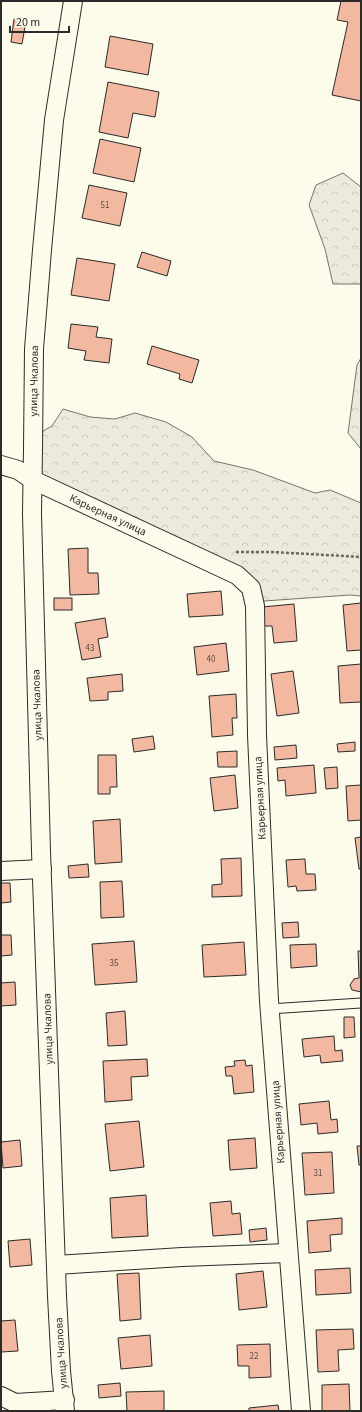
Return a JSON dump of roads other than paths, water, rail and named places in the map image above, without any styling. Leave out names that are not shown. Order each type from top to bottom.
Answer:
[{"type":"street","name":"улица Чкалова","points":[[65,1406],[61,1371],[56,1265],[42,869],[34,579],[33,480],[34,349],[42,250],[54,120],[73,1]]},
{"type":"street","name":"Карьерная улица","points":[[1,465],[18,470],[33,480],[237,575],[250,588],[255,606],[257,735],[269,1008],[301,1411]]},
{"type":"street","points":[[1,871],[42,869]]},
{"type":"street","points":[[56,1265],[182,1257],[288,1253]]},
{"type":"street","points":[[1,1396],[15,1403],[65,1406]]},
{"type":"lane","points":[[269,1008],[361,1003]]}]
